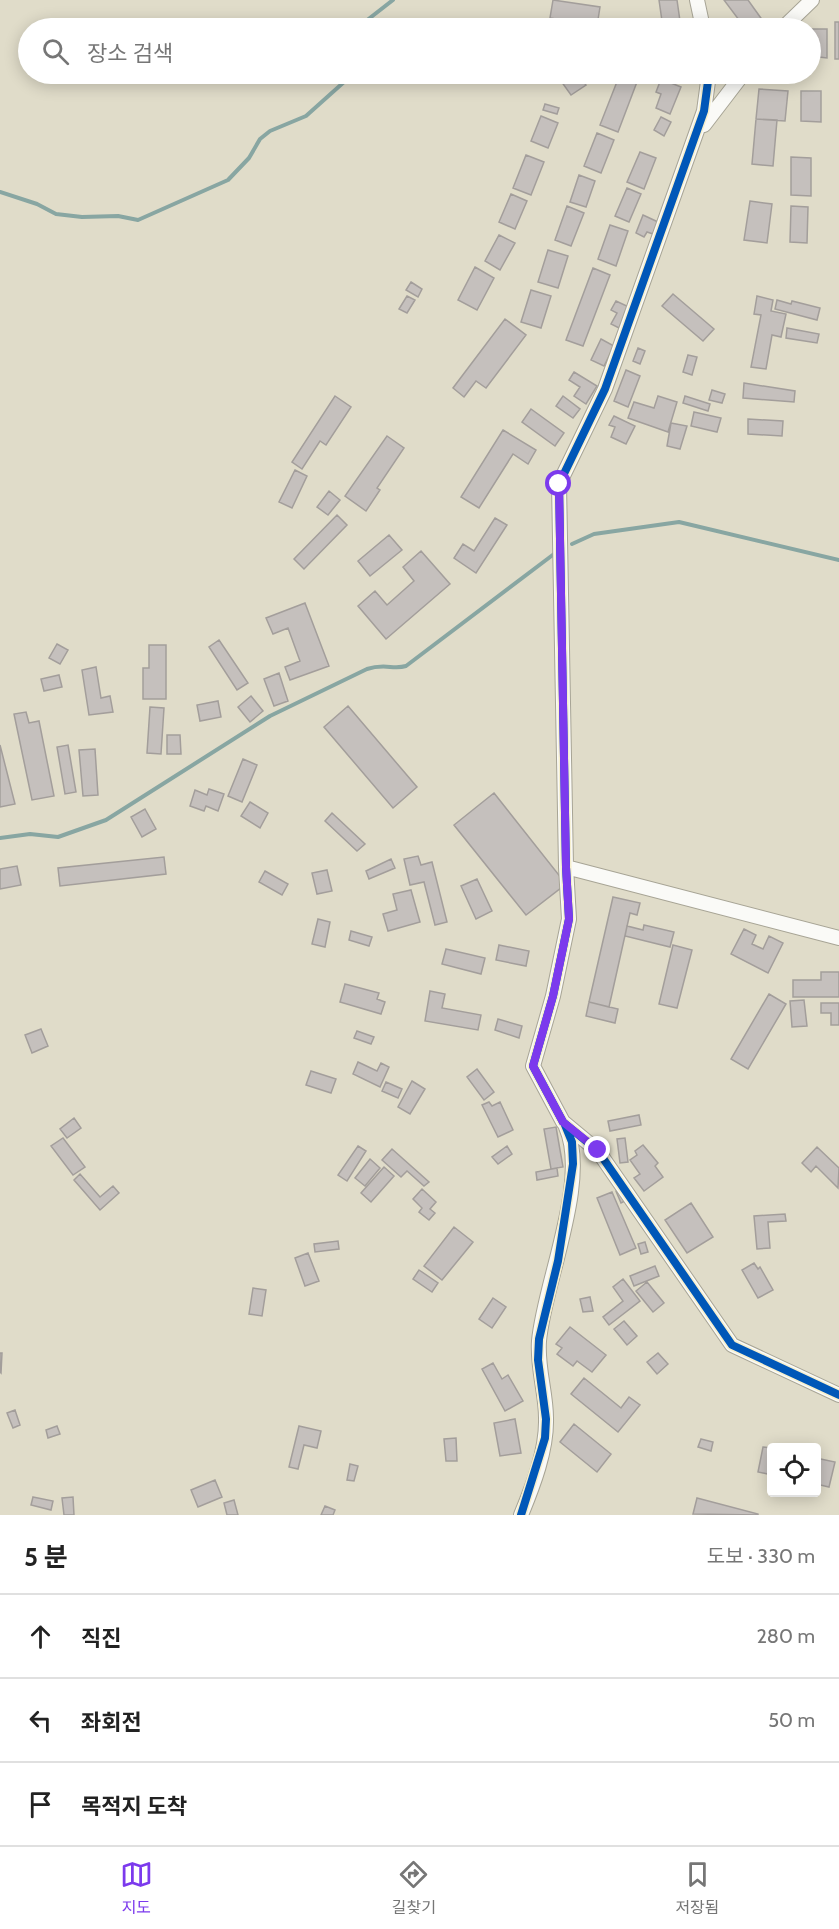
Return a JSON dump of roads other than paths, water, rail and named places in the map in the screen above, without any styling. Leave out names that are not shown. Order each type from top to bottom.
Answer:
[{"type":"street","points":[[697,0],[701,18]]},
{"type":"street","points":[[793,18],[812,0]]},
{"type":"street","points":[[521,1515],[545,1438],[546,1419],[538,1360],[539,1339],[558,1261],[573,1164],[572,1142],[533,1066],[553,996],[569,919],[566,867],[559,484],[605,389],[704,111],[708,84]]},
{"type":"street","points":[[695,136],[735,84]]},
{"type":"street","points":[[566,867],[839,938]]},
{"type":"street","points":[[563,1122],[598,1150],[732,1345],[839,1395]]},
{"type":"waterway","points":[[370,18],[393,0]]},
{"type":"waterway","points":[[0,192],[37,204],[56,214],[82,217],[118,216],[138,220],[228,180],[249,158],[260,139],[270,131],[306,116],[342,84]]},
{"type":"waterway","points":[[572,544],[594,534],[679,522],[839,560]]},
{"type":"waterway","points":[[0,838],[30,834],[58,837],[106,820],[270,716],[367,669],[406,666],[554,554]]}]
